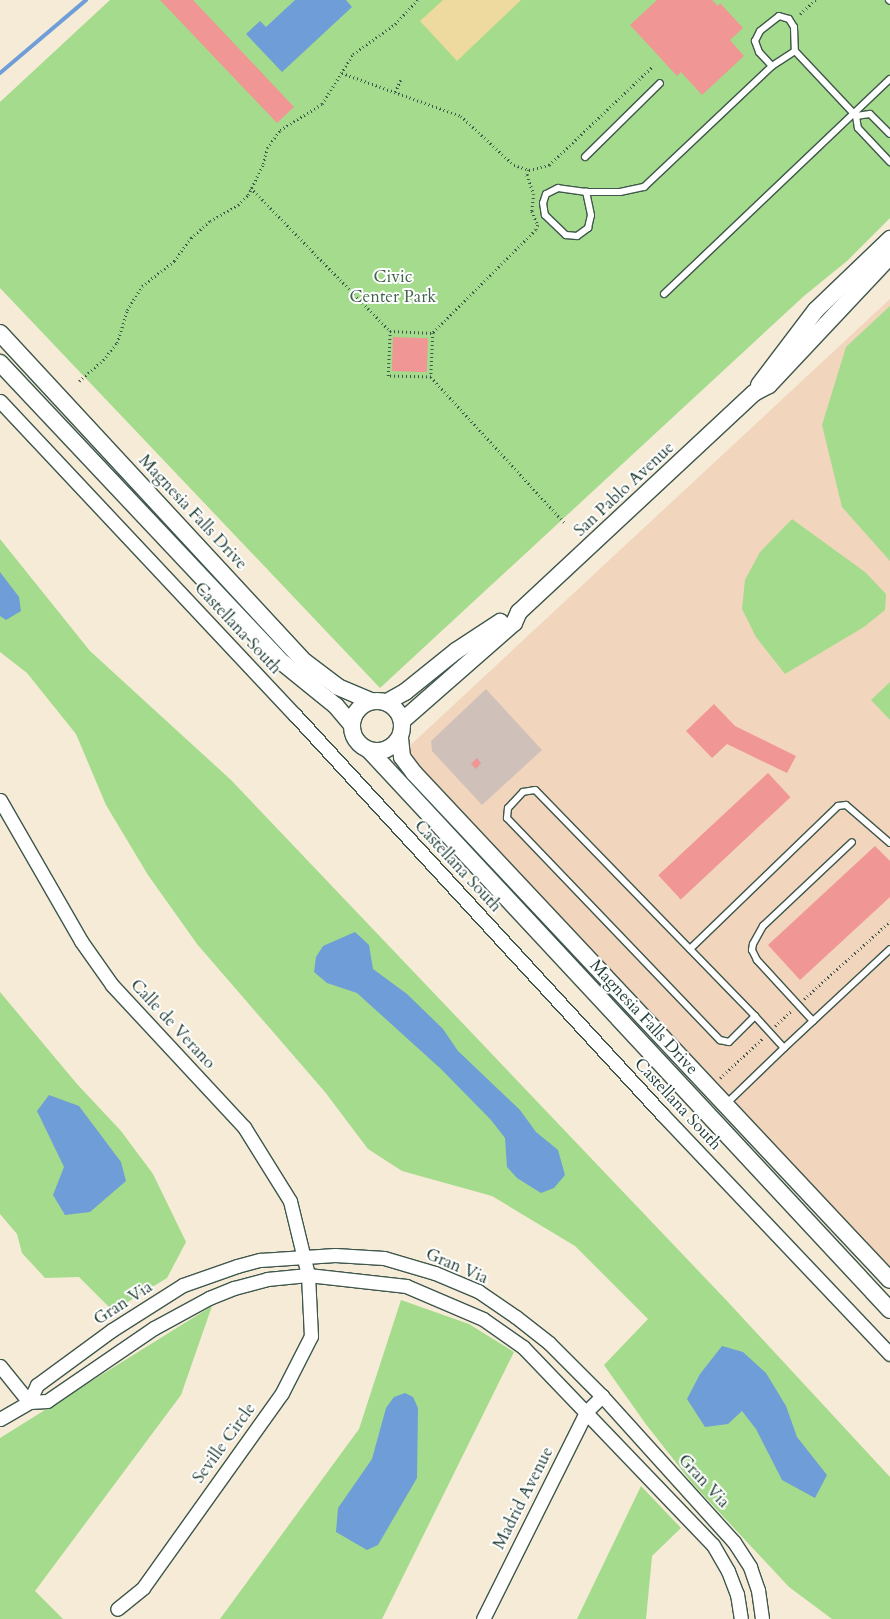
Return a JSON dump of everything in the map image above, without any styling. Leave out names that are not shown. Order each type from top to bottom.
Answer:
[{"type":"street","name":"San Pablo Avenue","points":[[754,393],[763,377],[816,310],[890,240]]},
{"type":"street","name":"San Pablo Avenue","points":[[402,721],[514,622],[519,612],[754,393],[769,385],[890,256]]},
{"type":"street","name":"Magnesia Falls Drive","points":[[0,332],[305,662],[338,687],[371,701]]},
{"type":"street","points":[[0,364],[283,663],[336,706],[352,724]]},
{"type":"street","name":"Castellana South","points":[[0,401],[301,721],[662,1114],[890,1354]]},
{"type":"street","name":"San Pablo Avenue","points":[[387,702],[405,692],[456,651],[483,635],[508,616],[519,612]]},
{"type":"street","points":[[371,701],[387,702],[399,712],[402,721],[400,738],[386,750],[369,750],[355,739],[352,724],[357,709],[371,701]]},
{"type":"street","name":"Magnesia Falls Drive","points":[[400,738],[402,757],[414,773],[890,1280]]},
{"type":"street","name":"Magnesia Falls Drive","points":[[369,750],[890,1310]]},
{"type":"street","name":"Calle de Verano","points":[[0,800],[81,941],[112,985],[244,1127],[290,1201],[308,1275]]},
{"type":"street","name":"Gran Via","points":[[29,1402],[37,1385],[112,1330],[183,1285],[260,1260],[335,1255],[384,1258],[435,1273],[478,1291],[549,1343],[602,1396],[734,1542],[750,1567],[758,1590],[762,1619]]},
{"type":"street","points":[[0,1420],[29,1402],[47,1401],[154,1328],[209,1298],[267,1279],[308,1275],[406,1286],[483,1319],[523,1347],[713,1545],[728,1571],[737,1594],[741,1619]]},
{"type":"street","name":"Seville Circle","points":[[117,1609],[143,1588],[282,1393],[311,1336],[308,1275]]},
{"type":"street","points":[[0,1366],[29,1402]]},
{"type":"street","name":"Madrid Avenue","points":[[483,1619],[586,1412],[602,1396]]},
{"type":"lane","points":[[586,192],[591,215],[588,228],[577,236],[566,235],[545,215],[543,203],[546,194],[558,188],[586,192],[620,192],[644,187],[772,66],[795,51],[797,39],[794,27],[789,19],[779,16],[760,31],[755,41],[759,52],[772,66]]},
{"type":"lane","points":[[795,51],[855,114],[858,128],[890,162]]},
{"type":"lane","points":[[664,294],[855,114],[890,79]]},
{"type":"lane","points":[[586,157],[660,83]]},
{"type":"lane","points":[[855,114],[870,114],[890,134]]},
{"type":"lane","points":[[755,1016],[730,1042],[720,1040],[507,818],[508,808],[523,792],[535,790],[755,1016],[784,1048]]},
{"type":"lane","points":[[690,949],[838,806],[846,805],[890,843]]},
{"type":"lane","points":[[813,1021],[757,960],[752,950],[753,944],[764,926],[852,842]]},
{"type":"lane","points":[[725,1105],[890,949]]},
{"type":"path","points":[[78,381],[103,360],[117,343],[127,310],[142,286],[174,261],[191,238],[205,226],[238,205],[251,188],[264,164],[267,148],[280,130],[322,104],[353,54],[395,24],[417,0]]},
{"type":"path","points":[[800,14],[815,0]]},
{"type":"path","points":[[342,73],[461,116],[514,166],[529,170],[548,165],[653,66]]},
{"type":"path","points":[[395,92],[401,79]]},
{"type":"path","points":[[529,170],[527,175],[534,194],[532,211],[538,225],[536,230],[433,333],[432,376],[565,523]]},
{"type":"path","points":[[251,188],[390,332],[433,333]]},
{"type":"path","points":[[390,332],[388,376],[432,376]]},
{"type":"path","points":[[804,999],[890,921]]},
{"type":"path","points":[[775,1026],[792,1010]]},
{"type":"path","points":[[720,1078],[763,1038]]},
{"type":"shaded area","points":[[890,299],[890,1270],[403,752]]},
{"type":"shaded area","points":[[486,689],[542,750],[482,805],[432,751],[431,741]]},
{"type":"green space","name":"Civic Center Park","points":[[110,0],[890,0],[890,218],[847,261],[804,296],[380,688],[0,288],[0,102]]},
{"type":"green space","points":[[890,306],[890,561],[842,507],[822,425],[846,347]]},
{"type":"green space","points":[[792,519],[865,572],[886,594],[885,610],[864,627],[785,674],[756,637],[742,609],[745,580],[760,552]]},
{"type":"green space","points":[[0,539],[90,651],[231,780],[728,1302],[890,1477],[890,1619],[832,1619],[789,1587],[692,1483],[645,1423],[604,1365],[648,1319],[575,1246],[492,1196],[402,1171],[368,1149],[325,1092],[197,944],[148,875],[106,805],[76,734],[27,673],[0,652]]},
{"type":"green space","points":[[890,682],[890,720],[871,700]]},
{"type":"green space","points":[[0,992],[77,1084],[121,1131],[153,1174],[186,1242],[167,1278],[113,1311],[79,1277],[45,1278],[22,1253],[17,1234],[0,1214]]},
{"type":"green space","points":[[401,1300],[469,1324],[514,1352],[382,1619],[220,1619],[359,1429]]},
{"type":"green space","points":[[212,1306],[181,1395],[35,1591],[63,1619],[0,1619],[0,1438]]},
{"type":"green space","points":[[641,1486],[681,1528],[652,1556],[646,1619],[577,1619]]},
{"type":"sand","points":[[443,0],[521,0],[457,61],[420,21]]},
{"type":"water","points":[[295,0],[346,0],[352,7],[282,72],[246,34],[260,21],[266,27]]},
{"type":"water","points":[[0,572],[19,597],[21,611],[6,620],[0,616]]},
{"type":"water","points":[[355,932],[369,945],[373,969],[407,994],[443,1029],[458,1051],[520,1110],[536,1132],[558,1150],[565,1175],[554,1188],[541,1193],[517,1178],[507,1167],[505,1138],[491,1120],[441,1069],[357,993],[327,983],[314,972],[316,957],[323,946]]},
{"type":"water","points":[[49,1095],[79,1106],[121,1162],[126,1181],[90,1212],[65,1215],[53,1195],[64,1167],[37,1111]]},
{"type":"water","points":[[722,1346],[743,1352],[766,1373],[786,1406],[797,1437],[827,1475],[815,1498],[782,1480],[756,1429],[742,1411],[728,1424],[705,1427],[687,1399],[700,1374]]},
{"type":"water","points":[[405,1393],[413,1397],[418,1408],[417,1478],[378,1545],[367,1550],[336,1532],[338,1508],[372,1459],[386,1408],[394,1397]]},
{"type":"building","points":[[160,0],[193,0],[294,107],[277,123]]},
{"type":"building","points":[[657,0],[712,0],[718,6],[720,3],[743,28],[730,40],[744,56],[702,95],[681,72],[677,76],[630,25]]},
{"type":"building","points":[[393,337],[428,338],[427,372],[392,371]]},
{"type":"building","points":[[714,704],[735,726],[796,756],[787,773],[727,744],[712,758],[686,731]]},
{"type":"building","points":[[477,758],[481,763],[476,769],[471,764]]},
{"type":"building","points":[[768,773],[791,797],[681,899],[658,875]]},
{"type":"building","points":[[875,846],[890,861],[890,897],[800,980],[768,945]]},
{"type":"waterway","points":[[0,73],[86,0]]}]
